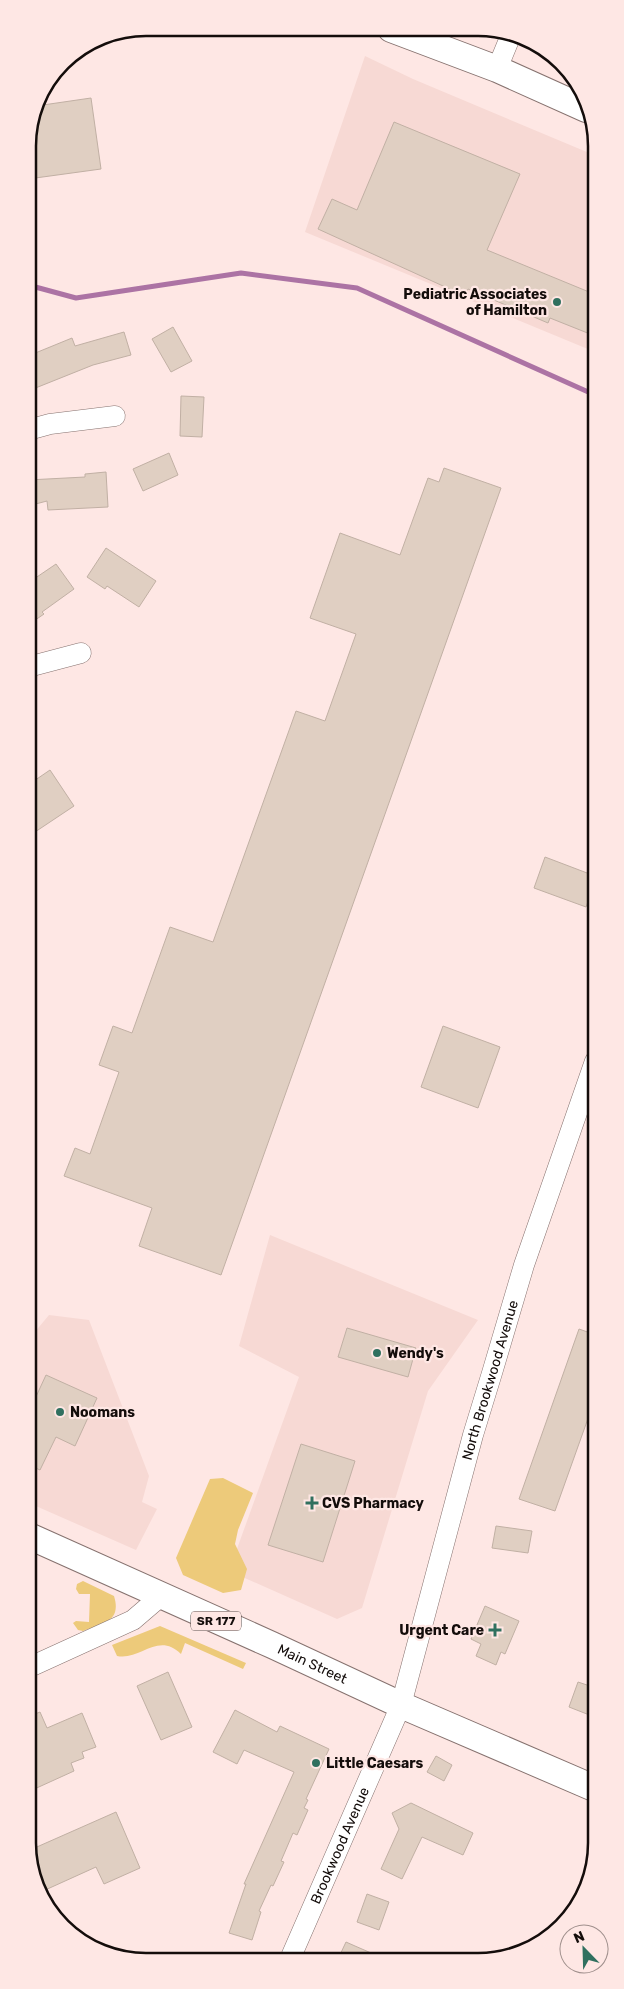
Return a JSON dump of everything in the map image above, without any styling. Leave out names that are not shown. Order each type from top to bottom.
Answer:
[{"type":"main road","points":[[410,36],[497,69],[579,105]]},
{"type":"main road","name":"Main Street","points":[[36,1539],[401,1705],[588,1786]]},
{"type":"street","points":[[497,69],[509,41]]},
{"type":"street","points":[[36,428],[50,424],[115,416]]},
{"type":"street","points":[[36,665],[81,653]]},
{"type":"street","name":"North Brookwood Avenue","points":[[401,1705],[473,1434],[524,1265],[588,1081]]},
{"type":"street","points":[[36,1664],[133,1620],[161,1596]]},
{"type":"street","name":"Brookwood Avenue","points":[[293,1953],[401,1705]]},
{"type":"shaded area","points":[[365,56],[413,79],[588,152],[588,349],[305,232]]},
{"type":"shaded area","points":[[270,1235],[478,1320],[428,1391],[362,1608],[337,1619],[229,1571],[299,1377],[239,1346]]},
{"type":"shaded area","points":[[49,1315],[89,1320],[149,1476],[142,1502],[157,1509],[136,1550],[36,1506],[36,1331]]},
{"type":"shaded area","points":[[223,1478],[253,1493],[238,1530],[235,1544],[247,1569],[241,1590],[223,1593],[183,1575],[176,1558],[210,1479]]},
{"type":"shaded area","points":[[83,1581],[114,1596],[116,1605],[113,1616],[109,1620],[83,1631],[78,1630],[73,1623],[76,1621],[89,1622],[90,1594],[79,1594],[76,1589],[77,1584]]},
{"type":"shaded area","points":[[160,1626],[246,1663],[243,1669],[185,1643],[181,1654],[165,1645],[149,1648],[133,1655],[117,1656],[112,1645]]},
{"type":"building","points":[[91,98],[101,169],[36,178],[36,139],[38,125],[45,105]]},
{"type":"building","points":[[394,122],[520,174],[487,250],[588,292],[588,333],[550,318],[548,323],[468,289],[465,296],[318,229],[332,199],[357,210]]},
{"type":"building","points":[[173,327],[192,361],[171,372],[152,339]]},
{"type":"building","points":[[124,332],[131,355],[93,365],[36,388],[36,353],[72,338],[75,346]]},
{"type":"building","points":[[181,396],[204,397],[202,437],[180,436]]},
{"type":"building","points":[[169,453],[178,475],[143,491],[133,469]]},
{"type":"building","points":[[444,468],[501,488],[221,1275],[139,1246],[152,1208],[64,1176],[75,1148],[90,1154],[119,1072],[99,1065],[113,1026],[132,1033],[170,927],[213,942],[296,711],[325,721],[356,634],[310,618],[340,533],[400,555],[428,478],[439,482]]},
{"type":"building","points":[[106,472],[108,507],[48,510],[47,501],[36,504],[36,480],[85,477],[85,474]]},
{"type":"building","points":[[106,548],[156,581],[139,607],[107,586],[105,589],[87,577]]},
{"type":"building","points":[[56,564],[74,589],[42,612],[44,614],[36,620],[36,578]]},
{"type":"building","points":[[50,770],[74,806],[36,831],[36,780]]},
{"type":"building","points":[[545,857],[588,873],[588,901],[586,907],[534,888]]},
{"type":"building","points":[[443,1026],[500,1047],[478,1108],[421,1087]]},
{"type":"building","name":"Wendy's","points":[[347,1328],[416,1348],[408,1377],[338,1357]]},
{"type":"building","points":[[579,1329],[588,1332],[588,1418],[555,1511],[519,1499]]},
{"type":"building","name":"Noomans","points":[[46,1375],[97,1398],[75,1446],[56,1437],[40,1470],[36,1468],[36,1397]]},
{"type":"building","name":"CVS Pharmacy","points":[[301,1444],[355,1461],[323,1562],[268,1545]]},
{"type":"building","points":[[496,1526],[532,1531],[528,1553],[492,1548]]},
{"type":"building","name":"Urgent Care","points":[[485,1606],[519,1621],[505,1654],[501,1652],[496,1665],[476,1656],[481,1644],[471,1639]]},
{"type":"building","points":[[168,1672],[192,1727],[161,1740],[137,1686]]},
{"type":"building","points":[[578,1682],[588,1685],[588,1714],[569,1707]]},
{"type":"building","points":[[235,1710],[277,1732],[280,1726],[329,1749],[306,1799],[308,1800],[304,1808],[308,1810],[297,1835],[293,1833],[281,1861],[284,1862],[259,1911],[261,1912],[252,1940],[229,1933],[246,1884],[244,1884],[294,1772],[244,1750],[237,1764],[213,1752]]},
{"type":"building","points":[[40,1712],[47,1728],[82,1713],[96,1747],[82,1752],[84,1758],[71,1763],[74,1771],[36,1788],[36,1714]]},
{"type":"building","points":[[436,1756],[452,1765],[444,1781],[427,1772]]},
{"type":"building","points":[[411,1803],[473,1833],[463,1855],[422,1837],[402,1879],[381,1869],[399,1829],[392,1813]]},
{"type":"building","points":[[116,1812],[140,1868],[104,1884],[96,1867],[47,1889],[38,1864],[36,1847]]},
{"type":"building","points":[[367,1894],[389,1902],[379,1930],[357,1922]]},
{"type":"building","points":[[346,1942],[371,1953],[341,1953]]},
{"type":"waterway","points":[[36,287],[76,298],[241,273],[357,288],[588,392]]},
{"type":"place","name":"Pediatric Associates of Hamilton","points":[[557,302]]},
{"type":"place","name":"Wendy's","points":[[377,1353]]},
{"type":"place","name":"Noomans","points":[[60,1412]]},
{"type":"place","name":"CVS Pharmacy","points":[[312,1503]]},
{"type":"place","name":"Urgent Care","points":[[495,1630]]},
{"type":"place","name":"Little Caesars","points":[[316,1763]]}]
